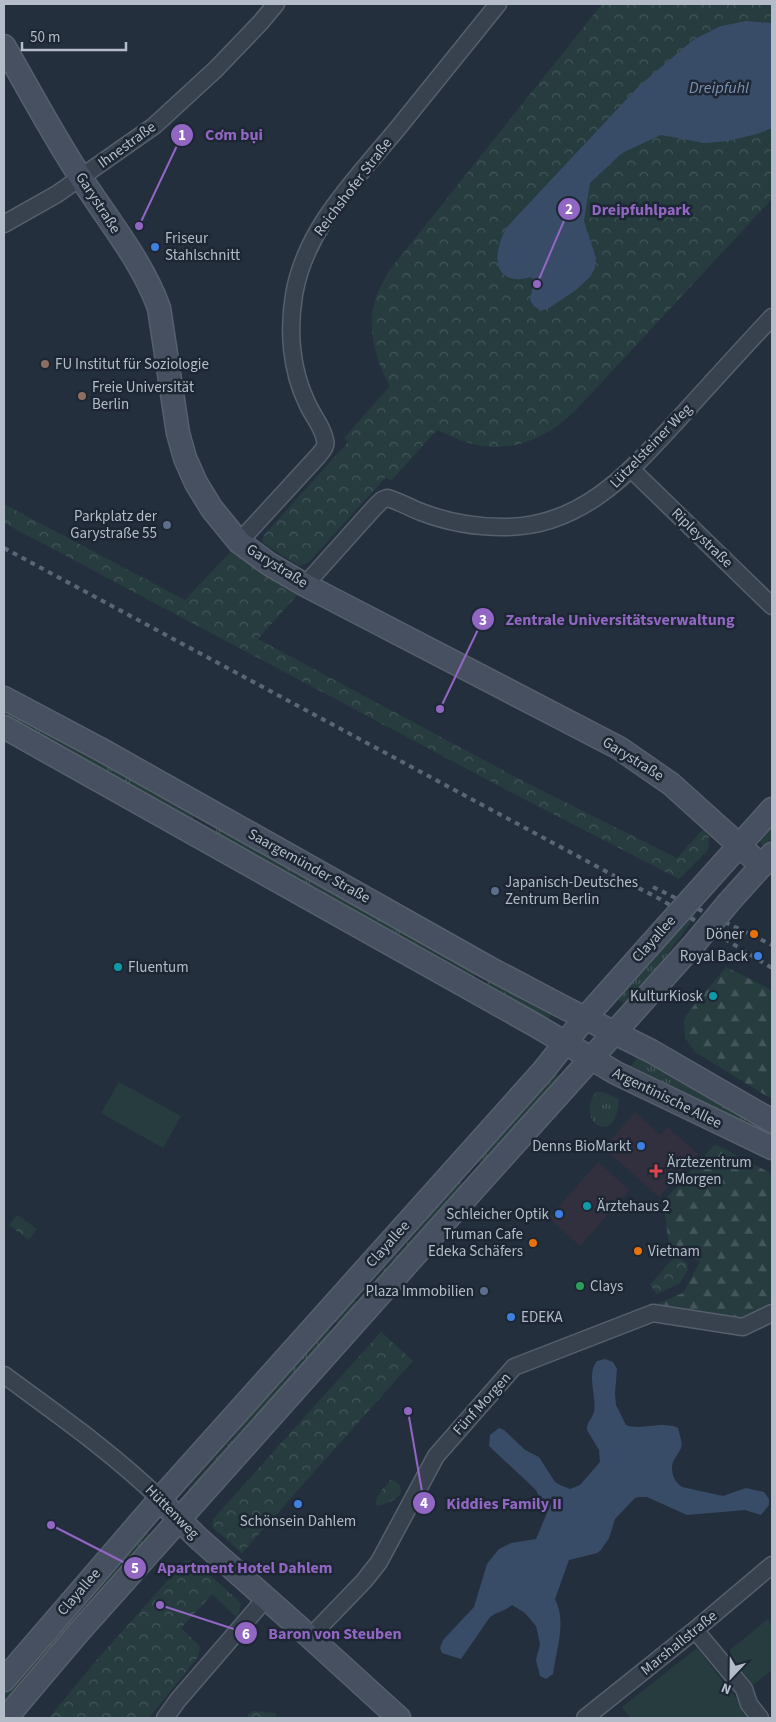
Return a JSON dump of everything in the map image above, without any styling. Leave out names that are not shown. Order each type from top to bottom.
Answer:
[{"type":"main road","name":"Garystraße","points":[[4,46],[81,178],[144,274],[155,296],[161,317],[175,418],[185,458],[196,482],[212,509],[239,542],[269,564],[305,585],[619,748],[671,784],[739,845],[767,860]]},
{"type":"main road","name":"Saargemünder Straße","points":[[4,698],[100,749],[489,968],[615,1033]]},
{"type":"main road","name":"Saargemünder Straße","points":[[4,727],[476,991],[564,1043]]},
{"type":"main road","name":"Clayallee","points":[[4,1680],[160,1499],[523,1092],[585,1018],[772,809]]},
{"type":"main road","name":"Clayallee","points":[[6,1718],[78,1633],[695,944],[729,902],[767,860]]},
{"type":"main road","name":"Argentinische Allee","points":[[615,1033],[651,1051],[772,1121]]},
{"type":"main road","name":"Argentinische Allee","points":[[564,1043],[646,1089],[772,1148]]},
{"type":"main road","name":"Hüttenweg","points":[[160,1499],[179,1520],[399,1718]]},
{"type":"street","name":"Ihnestraße","points":[[4,224],[81,178],[154,126],[216,70],[262,22],[276,4]]},
{"type":"street","name":"Reichshofer Straße","points":[[239,542],[325,446],[326,440],[300,389],[291,338],[291,320],[296,285],[312,241],[336,204],[498,4]]},
{"type":"street","name":"Lützelsteiner Weg","points":[[305,585],[374,508],[387,498],[422,512],[455,522],[502,528],[519,527],[559,517],[576,510],[603,494],[631,469],[772,317]]},
{"type":"street","name":"Ripleystraße","points":[[631,469],[772,606]]},
{"type":"street","name":"Fünf Morgen","points":[[310,1637],[364,1581],[379,1562],[436,1456],[514,1367],[653,1313],[743,1327],[772,1313]]},
{"type":"street","name":"Hüttenweg","points":[[4,1375],[101,1448],[143,1482],[160,1499]]},
{"type":"street","name":"Marshallstraße","points":[[585,1718],[696,1630],[772,1565]]},
{"type":"street","points":[[164,1718],[266,1598]]},
{"type":"street","points":[[696,1630],[744,1689],[749,1704],[760,1718]]},
{"type":"shaded area","name":"Ärztezentrum 5Morgen","points":[[635,1112],[660,1135],[667,1127],[698,1154],[659,1197],[604,1148]]},
{"type":"shaded area","name":"Ärztezentrum 5Morgen","points":[[598,1162],[629,1190],[580,1246],[549,1218]]},
{"type":"green space","points":[[602,4],[772,4],[772,199],[565,420],[543,435],[504,447],[472,444],[437,430],[391,481],[386,477],[308,563],[299,566],[263,543],[262,539],[348,442],[344,438],[390,386],[376,354],[372,331],[373,308],[380,287],[388,272]]},
{"type":"green space","points":[[4,504],[185,600],[232,550],[264,574],[298,594],[258,639],[523,781],[677,858],[703,829],[709,837],[708,850],[679,879],[514,794],[4,523]]},
{"type":"green space","points":[[4,707],[195,814],[191,820],[4,717]]},
{"type":"green space","points":[[772,822],[772,839],[765,845],[762,845],[758,840]]},
{"type":"green space","points":[[218,827],[476,970],[476,974],[472,978],[214,834]]},
{"type":"green space","points":[[692,913],[696,916],[657,971],[627,1005],[617,999]]},
{"type":"green space","points":[[726,967],[772,990],[772,1099],[695,1052],[685,1038],[684,1022],[686,1015]]},
{"type":"green space","points":[[488,979],[553,1013],[546,1021],[486,985]]},
{"type":"green space","points":[[641,1054],[772,1127],[772,1138],[627,1070]]},
{"type":"green space","points":[[552,1072],[562,1078],[484,1167],[475,1158]]},
{"type":"green space","points":[[119,1082],[181,1116],[163,1148],[101,1113]]},
{"type":"green space","points":[[596,1092],[603,1092],[619,1099],[616,1115],[611,1124],[605,1127],[598,1126],[590,1112],[591,1103]]},
{"type":"green space","points":[[715,1144],[772,1174],[772,1306],[747,1318],[654,1305],[683,1293],[700,1262],[669,1243],[663,1202]]},
{"type":"green space","points":[[456,1178],[465,1186],[370,1290],[371,1284],[428,1219]]},
{"type":"green space","points":[[17,1215],[37,1229],[29,1240],[9,1225]]},
{"type":"green space","points":[[675,1256],[687,1263],[688,1270],[680,1283],[657,1294],[650,1285]]},
{"type":"green space","points":[[351,1297],[360,1304],[341,1326],[332,1319]]},
{"type":"green space","points":[[324,1327],[334,1334],[193,1492],[188,1489],[233,1438],[245,1416]]},
{"type":"green space","points":[[381,1332],[413,1361],[242,1553],[212,1527],[213,1519]]},
{"type":"green space","points":[[390,1480],[396,1481],[399,1485],[400,1494],[394,1500],[377,1506],[378,1495]]},
{"type":"green space","points":[[143,1528],[154,1538],[4,1710],[4,1692]]},
{"type":"green space","points":[[193,1560],[221,1585],[181,1628],[200,1646],[198,1657],[149,1718],[49,1718],[93,1664],[185,1561]]},
{"type":"green space","points":[[221,1585],[241,1603],[236,1617],[212,1594]]},
{"type":"green space","points":[[768,1619],[772,1625],[772,1670],[753,1685],[727,1652]]},
{"type":"green space","points":[[697,1648],[752,1718],[631,1718],[622,1707]]},
{"type":"green space","points":[[253,1711],[276,1713],[277,1718],[248,1718],[248,1714]]},
{"type":"water","name":"Dreipfuhl","points":[[746,21],[772,23],[772,128],[757,134],[728,141],[704,143],[661,135],[622,153],[590,183],[584,221],[596,258],[595,268],[590,277],[576,290],[549,308],[541,311],[534,306],[530,300],[534,281],[531,277],[517,279],[507,276],[501,272],[498,265],[498,250],[506,228],[639,86],[693,40],[721,26]]},
{"type":"water","points":[[605,1359],[613,1362],[617,1369],[616,1405],[626,1425],[639,1427],[665,1425],[678,1428],[681,1446],[673,1462],[672,1473],[679,1485],[723,1496],[746,1488],[764,1492],[769,1499],[769,1505],[761,1515],[745,1510],[687,1515],[647,1497],[635,1498],[615,1519],[609,1538],[601,1550],[597,1553],[569,1560],[555,1599],[560,1617],[560,1636],[553,1674],[546,1679],[540,1676],[536,1660],[540,1644],[536,1626],[525,1613],[512,1605],[490,1617],[461,1659],[442,1653],[440,1648],[443,1640],[474,1607],[487,1564],[499,1549],[511,1543],[536,1539],[547,1513],[536,1490],[489,1446],[490,1435],[499,1428],[504,1430],[525,1450],[539,1457],[555,1482],[570,1489],[580,1485],[600,1462],[599,1450],[587,1428],[595,1406],[592,1373],[597,1361]]},
{"type":"railway","points":[[4,548],[660,899],[772,968]]},
{"type":"railway","points":[[653,887],[772,945]]},
{"type":"place","name":"Cơm bụi","points":[[139,226]]},
{"type":"place","name":"Friseur Stahlschnitt","points":[[155,247]]},
{"type":"place","name":"Dreipfuhlpark","points":[[537,284]]},
{"type":"place","name":"FU Institut für Soziologie","points":[[45,364]]},
{"type":"place","name":"Freie Universität Berlin","points":[[82,396]]},
{"type":"place","name":"Parkplatz der Garystraße 55","points":[[167,525]]},
{"type":"place","name":"Zentrale Universitätsverwaltung","points":[[440,709]]},
{"type":"place","name":"Japanisch-Deutsches Zentrum Berlin","points":[[495,891]]},
{"type":"place","name":"Döner","points":[[754,934]]},
{"type":"place","name":"Royal Back","points":[[758,956]]},
{"type":"place","name":"Fluentum","points":[[118,967]]},
{"type":"place","name":"KulturKiosk","points":[[713,996]]},
{"type":"place","name":"Denns BioMarkt","points":[[641,1146]]},
{"type":"place","name":"Ärztezentrum 5Morgen","points":[[656,1171]]},
{"type":"place","name":"Ärztehaus 2","points":[[587,1206]]},
{"type":"place","name":"Schleicher Optik","points":[[559,1214]]},
{"type":"place","name":"Truman Cafe Edeka Schäfers","points":[[533,1243]]},
{"type":"place","name":"Vietnam","points":[[638,1251]]},
{"type":"place","name":"Clays","points":[[580,1286]]},
{"type":"place","name":"Plaza Immobilien","points":[[484,1291]]},
{"type":"place","name":"EDEKA","points":[[511,1317]]},
{"type":"place","name":"Kiddies Family II","points":[[408,1411]]},
{"type":"place","name":"Schönsein Dahlem","points":[[298,1504]]},
{"type":"place","name":"Apartment Hotel Dahlem","points":[[51,1525]]},
{"type":"place","name":"Baron von Steuben","points":[[160,1605]]}]
